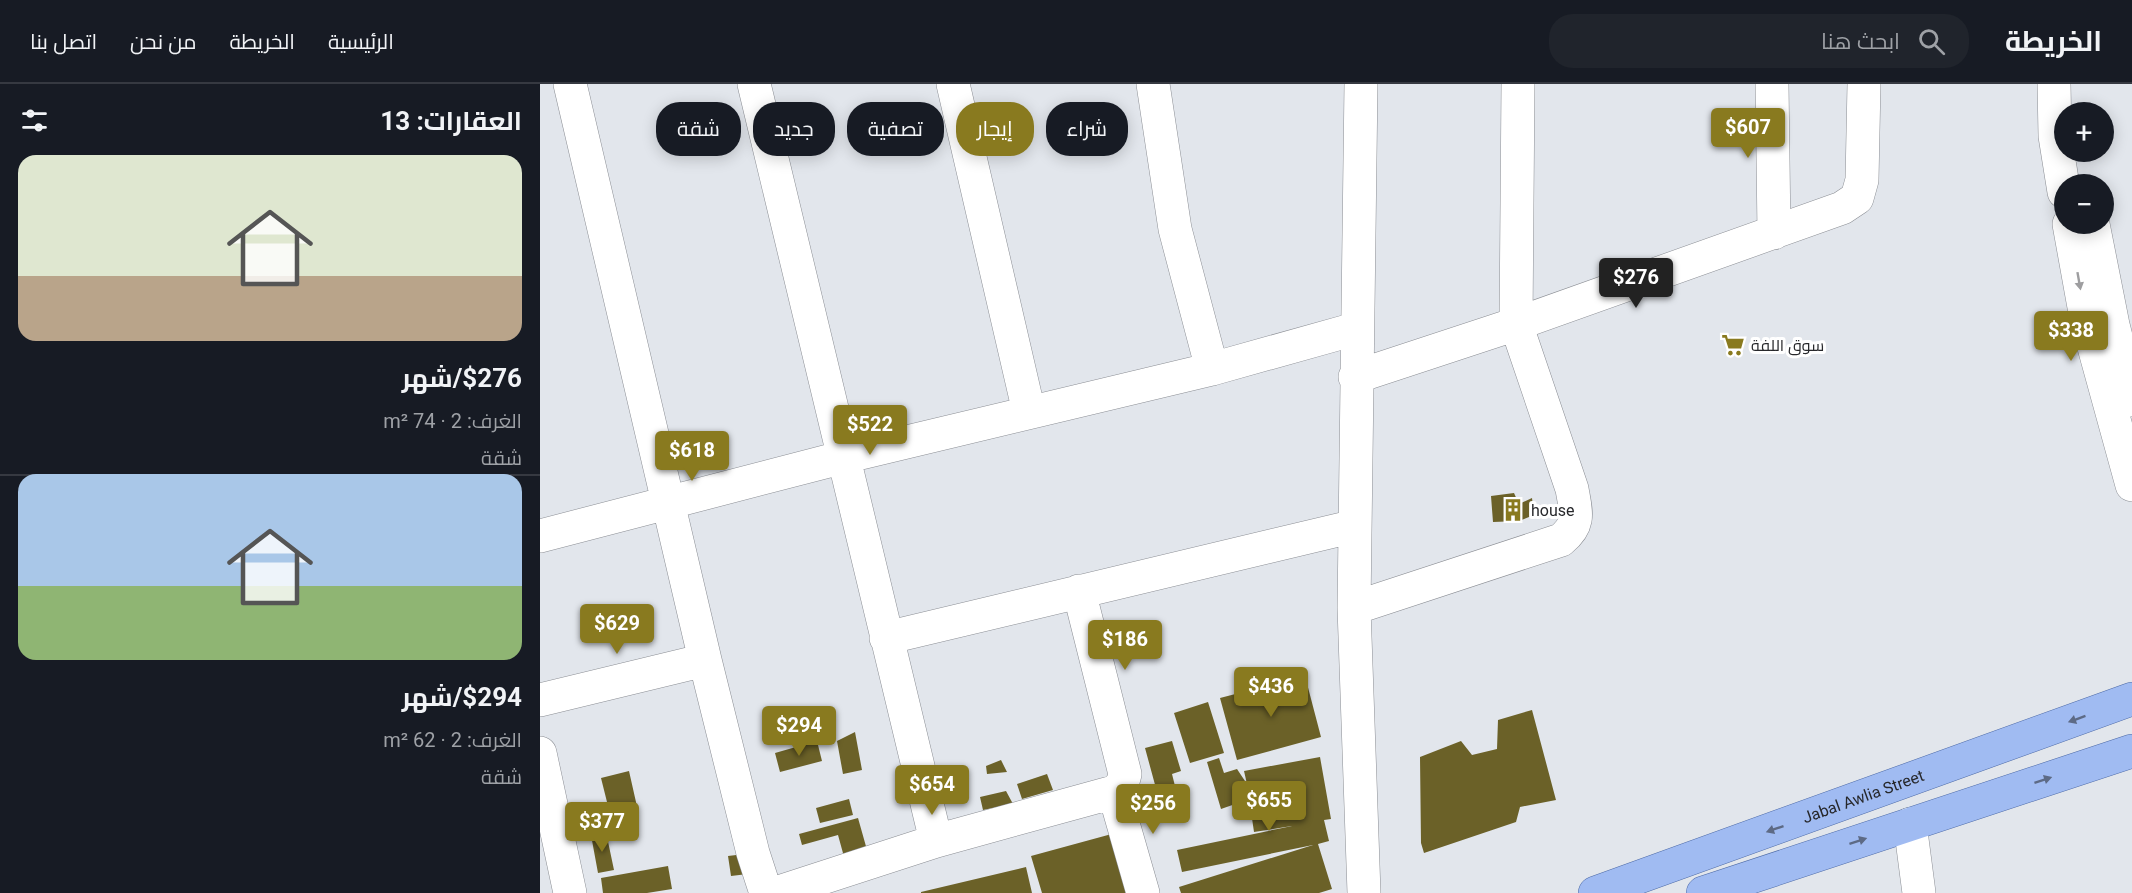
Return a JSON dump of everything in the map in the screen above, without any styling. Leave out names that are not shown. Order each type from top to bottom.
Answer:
[{"type":"main road","name":"Jabal Awlia Street","points":[[1595,893],[2132,699]]},
{"type":"main road","points":[[1703,893],[2132,751]]},
{"type":"street","points":[[570,84],[705,660],[753,853],[766,893]]},
{"type":"street","points":[[754,84],[936,841]]},
{"type":"street","points":[[953,84],[1029,412]]},
{"type":"street","points":[[1153,84],[1175,229],[1212,369]]},
{"type":"street","points":[[1360,84],[1355,329],[1354,608],[1364,893]]},
{"type":"street","points":[[1354,608],[1561,540],[1573,530],[1576,513],[1572,489],[1516,324],[1518,84]]},
{"type":"street","points":[[1772,84],[1774,233]]},
{"type":"street","points":[[1355,377],[1516,324],[1842,208],[1857,198],[1862,180],[1863,84]]},
{"type":"street","points":[[2054,84],[2055,136],[2061,174]]},
{"type":"street","points":[[2077,84],[2077,102]]},
{"type":"street","points":[[2071,234],[2086,318],[2132,486]]},
{"type":"street","points":[[2096,234],[2123,321],[2132,400]]},
{"type":"street","points":[[540,536],[1029,412],[1212,369],[1355,329]]},
{"type":"street","points":[[886,638],[1354,526]]},
{"type":"street","points":[[776,893],[936,841],[1114,792],[1122,785],[1125,774],[1079,591]]},
{"type":"street","points":[[540,700],[705,660]]},
{"type":"street","points":[[540,753],[570,893]]},
{"type":"street","points":[[1114,792],[1143,893]]},
{"type":"street","points":[[1910,824],[1919,893]]},
{"type":"building","name":"house","points":[[1514,493],[1519,504],[1532,498],[1534,515],[1519,521],[1493,522],[1491,496]]},
{"type":"building","points":[[1305,676],[1321,737],[1237,760],[1220,698]]},
{"type":"building","points":[[1208,702],[1224,753],[1190,763],[1174,713]]},
{"type":"building","points":[[1532,710],[1556,800],[1520,807],[1516,822],[1424,853],[1421,843],[1420,757],[1461,741],[1472,755],[1497,749],[1498,720]]},
{"type":"building","points":[[855,732],[862,770],[843,774],[837,741]]},
{"type":"building","points":[[817,741],[822,761],[780,772],[775,753]]},
{"type":"building","points":[[1172,741],[1181,771],[1172,774],[1178,798],[1160,803],[1145,748]]},
{"type":"building","points":[[1320,757],[1331,819],[1324,820],[1329,841],[1318,844],[1332,889],[1319,893],[1181,893],[1179,887],[1313,845],[1182,872],[1177,850],[1292,826],[1254,832],[1244,771]]},
{"type":"building","points":[[1219,758],[1224,773],[1237,769],[1247,784],[1238,790],[1241,802],[1221,809],[1207,762]]},
{"type":"building","points":[[1001,760],[1007,772],[987,774],[986,766]]},
{"type":"building","points":[[629,771],[638,811],[611,818],[601,778]]},
{"type":"building","points":[[1047,774],[1053,790],[1022,799],[1017,784]]},
{"type":"building","points":[[1006,791],[1013,804],[983,810],[980,797]]},
{"type":"building","points":[[849,799],[853,815],[820,823],[816,808]]},
{"type":"building","points":[[858,818],[869,857],[846,864],[838,835],[802,845],[799,834]]},
{"type":"building","points":[[606,832],[614,870],[598,873],[591,835]]},
{"type":"building","points":[[1119,832],[1135,893],[1042,893],[1031,856]]},
{"type":"building","points":[[753,853],[756,873],[731,876],[728,856]]},
{"type":"building","points":[[668,866],[672,889],[647,893],[603,893],[601,878]]},
{"type":"building","points":[[1026,867],[1032,893],[921,893],[921,892]]},
{"type":"place","name":"سوق اللفة","points":[[1733,345]]},
{"type":"place","name":"house","points":[[1513,510]]}]
